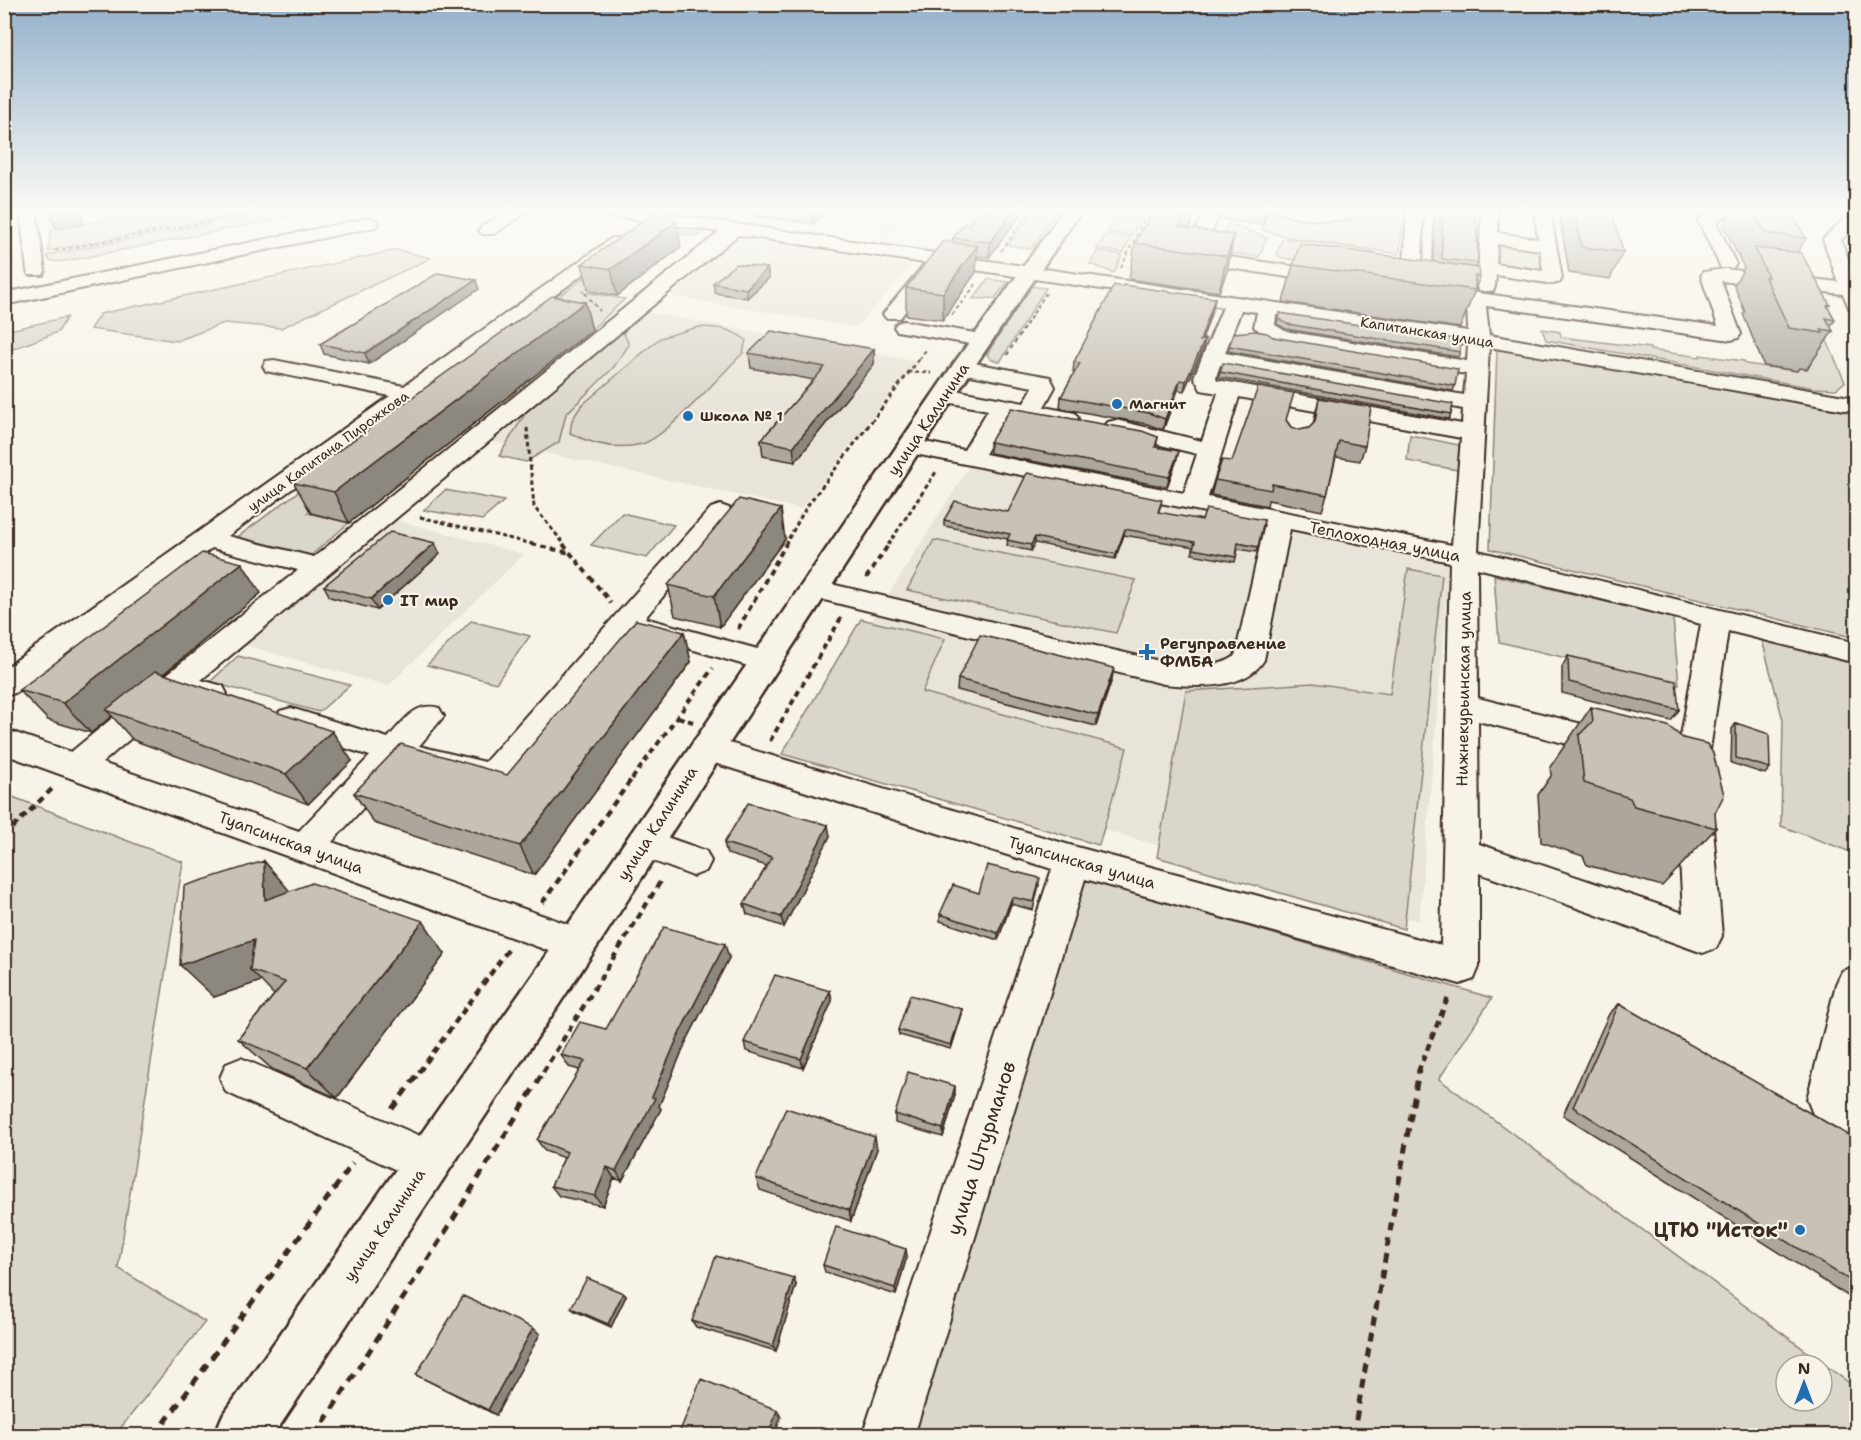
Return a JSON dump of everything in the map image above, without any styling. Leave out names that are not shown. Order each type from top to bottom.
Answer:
[{"type":"main road","name":"улица Калинина","points":[[241,1436],[644,843],[723,753],[765,662],[910,446],[964,370],[1020,283],[1033,277]]},
{"type":"street","points":[[4,299],[109,277]]},
{"type":"street","name":"улица Капитана Пирожкова","points":[[4,685],[569,277]]},
{"type":"street","points":[[76,766],[675,277]]},
{"type":"street","points":[[927,277],[899,321],[939,333],[964,370],[1002,406],[1147,433],[1175,444],[1210,450]]},
{"type":"street","name":"Капитанская улица","points":[[1061,277],[1479,339],[1857,405]]},
{"type":"street","points":[[1328,277],[1354,281]]},
{"type":"street","points":[[1412,277],[1412,290]]},
{"type":"street","name":"Нижнекурьинская улица","points":[[1460,966],[1464,556],[1481,300],[1485,277]]},
{"type":"street","points":[[1377,284],[1731,334],[1710,277]]},
{"type":"street","points":[[1738,277],[1853,297],[1846,277]]},
{"type":"street","points":[[1234,303],[1205,381],[1209,385],[1301,414],[1473,433]]},
{"type":"street","points":[[1268,308],[1264,327],[1279,336],[1477,369]]},
{"type":"street","points":[[1213,357],[1475,404]]},
{"type":"street","points":[[274,366],[408,393]]},
{"type":"street","points":[[964,370],[1036,380],[1044,384],[1031,411]]},
{"type":"street","points":[[1194,502],[1230,390]]},
{"type":"street","points":[[960,455],[1002,406]]},
{"type":"street","name":"Теплоходная улица","points":[[910,446],[1464,556],[1857,653]]},
{"type":"street","points":[[264,710],[395,752],[492,776],[720,513]]},
{"type":"street","points":[[814,589],[1164,673],[1186,675],[1231,671],[1241,669],[1249,660],[1279,519]]},
{"type":"street","points":[[207,539],[319,567]]},
{"type":"street","points":[[1461,852],[1703,936],[1692,763],[1716,618]]},
{"type":"street","points":[[626,622],[765,662]]},
{"type":"street","points":[[177,682],[231,700]]},
{"type":"street","points":[[1463,706],[1692,763]]},
{"type":"street","points":[[305,848],[428,716]]},
{"type":"street","name":"Туапсинская улица","points":[[4,741],[577,944]]},
{"type":"street","name":"Туапсинская улица","points":[[723,753],[1073,861],[1460,966]]},
{"type":"street","points":[[644,843],[685,858]]},
{"type":"street","name":"улица Штурманов","points":[[888,1436],[1073,861]]},
{"type":"street","points":[[1856,986],[1828,1100],[1857,1117]]},
{"type":"street","points":[[241,1078],[428,1162]]},
{"type":"path","points":[[155,1436],[726,650],[807,506],[981,277]]},
{"type":"path","points":[[908,372],[964,370],[1050,287],[1042,277]]},
{"type":"path","points":[[524,400],[534,507],[626,622]]},
{"type":"path","points":[[723,753],[770,741],[852,598],[960,455]]},
{"type":"path","points":[[390,509],[570,553]]},
{"type":"path","points":[[4,836],[76,766]]},
{"type":"path","points":[[315,1436],[685,858]]},
{"type":"path","points":[[1353,1436],[1418,1073],[1460,966]]},
{"type":"shaded area","points":[[271,277],[390,277],[281,328],[224,323],[177,341],[90,329],[100,314]]},
{"type":"shaded area","points":[[585,277],[603,277],[582,292],[625,299],[593,328],[558,323],[307,513],[349,523],[309,557],[235,539]]},
{"type":"shaded area","points":[[693,277],[901,277],[857,327],[671,296]]},
{"type":"shaded area","points":[[988,279],[1008,282],[995,298],[973,299]]},
{"type":"shaded area","points":[[1031,286],[1046,288],[1000,362],[990,359],[987,354]]},
{"type":"shaded area","points":[[1803,286],[1845,382],[1836,389],[1814,388],[1546,340],[1542,329],[1560,332],[1561,337],[1744,361],[1746,364],[1796,371]]},
{"type":"shaded area","name":"Школа № 1","points":[[633,310],[916,361],[801,509],[476,438]]},
{"type":"shaded area","points":[[67,317],[58,332],[5,352],[5,331]]},
{"type":"shaded area","points":[[698,327],[711,327],[735,333],[746,340],[743,353],[665,430],[653,439],[633,446],[596,443],[570,433],[572,420],[581,406],[660,338]]},
{"type":"shaded area","points":[[622,329],[629,345],[613,368],[566,414],[559,442],[526,462],[499,456],[539,391]]},
{"type":"shaded area","points":[[1497,348],[1856,410],[1856,638],[1490,549]]},
{"type":"shaded area","points":[[1410,435],[1459,445],[1458,470],[1407,461]]},
{"type":"shaded area","name":"Регуправление ФМБА","points":[[971,464],[1450,563],[1419,921],[796,741]]},
{"type":"shaded area","points":[[445,490],[504,501],[482,520],[424,510]]},
{"type":"shaded area","points":[[622,513],[674,525],[647,558],[591,545]]},
{"type":"shaded area","name":"IT мир","points":[[395,520],[524,554],[388,686],[245,645]]},
{"type":"shaded area","points":[[934,540],[1136,580],[1116,633],[907,590]]},
{"type":"shaded area","points":[[1408,569],[1442,575],[1404,929],[1157,857],[1186,691],[1313,683],[1390,694]]},
{"type":"shaded area","points":[[1494,575],[1673,618],[1679,685],[1499,642]]},
{"type":"shaded area","points":[[861,619],[945,639],[922,692],[1127,748],[1099,845],[782,754]]},
{"type":"shaded area","points":[[471,621],[530,636],[496,683],[427,665]]},
{"type":"shaded area","points":[[1762,640],[1856,664],[1856,854],[1781,826],[1783,720]]},
{"type":"shaded area","points":[[238,656],[350,685],[319,712],[210,682]]},
{"type":"shaded area","points":[[5,794],[183,862],[118,1268],[205,1322],[115,1435],[5,1435]]},
{"type":"shaded area","points":[[1084,878],[1492,998],[1439,1079],[1809,1353],[1774,1353],[1774,1413],[1834,1413],[1834,1372],[1856,1388],[1856,1435],[914,1436]]},
{"type":"building","points":[[431,277],[461,277],[476,280],[365,353],[320,344]]},
{"type":"building","points":[[720,277],[758,277],[746,289],[713,283]]},
{"type":"building","points":[[915,277],[954,277],[943,293],[906,288]]},
{"type":"building","points":[[1382,277],[1475,277],[1475,290]]},
{"type":"building","points":[[1765,277],[1814,277],[1830,305],[1827,305],[1835,320],[1826,318],[1833,331],[1821,329],[1823,333],[1789,328]]},
{"type":"building","points":[[1114,285],[1215,298],[1200,341],[1205,339],[1186,381],[1180,380],[1165,419],[1149,413],[1061,397],[1080,363],[1074,362]]},
{"type":"building","points":[[552,296],[585,302],[334,492],[294,483]]},
{"type":"building","points":[[1279,313],[1461,340],[1460,352],[1287,324],[1279,319]]},
{"type":"building","points":[[771,331],[874,349],[793,447],[761,440],[825,367],[749,353]]},
{"type":"building","points":[[1255,331],[1267,333],[1273,337],[1458,369],[1455,386],[1229,346],[1234,333]]},
{"type":"building","points":[[1223,363],[1453,404],[1451,414],[1220,372]]},
{"type":"building","points":[[1258,387],[1294,393],[1286,420],[1291,427],[1300,430],[1309,428],[1315,422],[1319,398],[1371,407],[1365,446],[1339,441],[1327,495],[1272,484],[1271,490],[1215,480],[1222,460],[1232,461]]},
{"type":"building","points":[[1011,408],[1142,431],[1158,437],[1155,447],[1179,451],[1169,477],[990,442]]},
{"type":"building","points":[[1027,473],[1162,500],[1158,512],[1202,520],[1206,509],[1264,520],[1258,547],[1238,543],[1236,557],[1193,549],[1195,542],[1125,529],[1116,554],[1035,537],[1031,545],[1007,540],[1010,534],[944,520],[955,501],[1008,512]]},
{"type":"building","points":[[739,499],[781,509],[714,596],[668,585]]},
{"type":"building","points":[[390,532],[435,543],[371,599],[324,586]]},
{"type":"building","points":[[202,553],[242,563],[63,703],[19,690]]},
{"type":"building","points":[[636,620],[684,632],[520,846],[354,793],[401,744],[507,775]]},
{"type":"building","points":[[980,635],[1114,668],[1098,715],[958,679]]},
{"type":"building","points":[[1568,656],[1676,681],[1679,710],[1569,682]]},
{"type":"building","points":[[155,671],[332,731],[286,774],[106,710]]},
{"type":"building","points":[[1591,707],[1668,726],[1683,738],[1707,744],[1713,753],[1724,795],[1715,813],[1716,828],[1634,806],[1630,798],[1584,783],[1579,735],[1593,721]]},
{"type":"building","points":[[1736,723],[1769,734],[1770,768],[1736,758]]},
{"type":"building","points":[[748,803],[828,825],[781,917],[744,904],[772,857],[724,843]]},
{"type":"building","points":[[264,861],[265,900],[312,883],[423,921],[307,1068],[238,1039],[285,982],[250,970],[254,940],[180,965],[184,886]]},
{"type":"building","points":[[987,865],[1040,878],[1034,902],[1012,897],[998,933],[940,914],[953,885],[979,893]]},
{"type":"building","points":[[664,927],[725,944],[680,1032],[652,1097],[655,1098],[616,1171],[607,1167],[595,1196],[551,1186],[567,1152],[537,1140],[585,1061],[561,1055],[580,1022],[606,1029]]},
{"type":"building","points":[[775,975],[830,991],[801,1059],[744,1042]]},
{"type":"building","points":[[910,995],[962,1009],[951,1045],[898,1030]]},
{"type":"building","name":"ЦТЮ \"Исток\"","points":[[1619,1004],[1857,1140],[1857,1285],[1573,1107]]},
{"type":"building","points":[[908,1072],[955,1086],[943,1129],[895,1114]]},
{"type":"building","points":[[786,1108],[875,1137],[849,1210],[756,1178]]},
{"type":"building","points":[[836,1227],[906,1249],[895,1288],[823,1265]]},
{"type":"building","points":[[716,1256],[794,1278],[773,1346],[692,1321]]},
{"type":"building","points":[[587,1278],[623,1293],[608,1324],[571,1308]]},
{"type":"building","points":[[463,1296],[533,1328],[488,1410],[416,1375]]},
{"type":"building","points":[[701,1379],[777,1410],[768,1436],[678,1436]]},
{"type":"place","name":"Магнит","points":[[1117,404]]},
{"type":"place","name":"Школа № 1","points":[[688,416]]},
{"type":"place","name":"IT мир","points":[[388,600]]},
{"type":"place","name":"Регуправление ФМБА","points":[[1147,652]]},
{"type":"place","name":"ЦТЮ \"Исток\"","points":[[1800,1230]]}]
